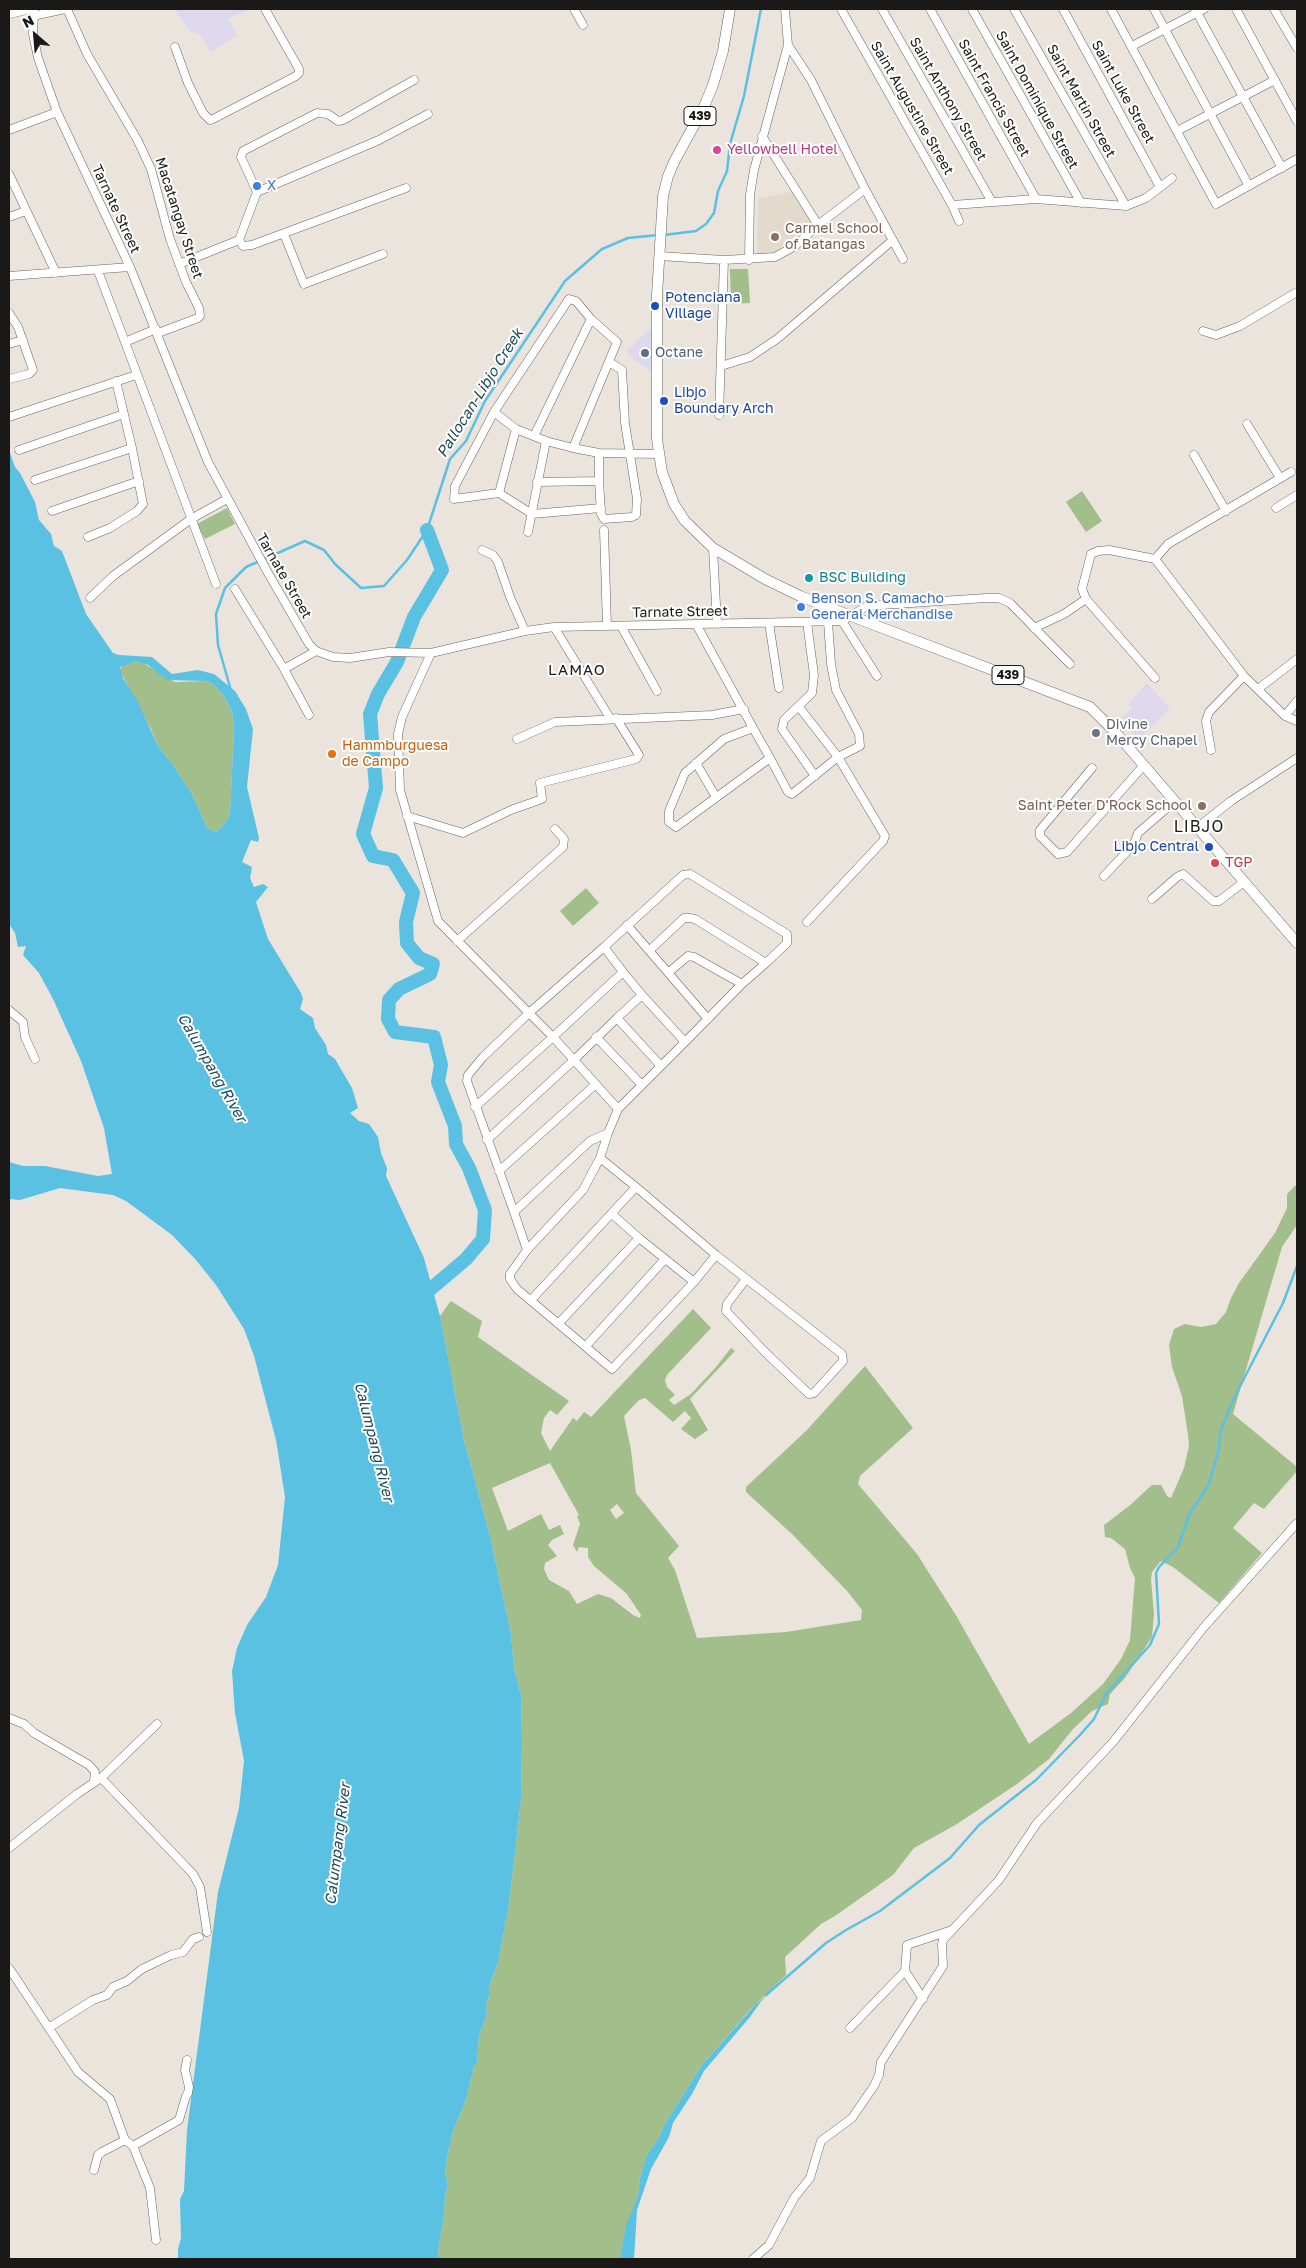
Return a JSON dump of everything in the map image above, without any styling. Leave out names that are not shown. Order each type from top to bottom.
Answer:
[{"type":"main road","name":"439","points":[[730,9],[723,51],[713,85],[703,109],[668,176],[661,220],[656,376],[658,454],[666,486],[674,504],[685,521],[713,548],[765,579],[847,618],[1090,707],[1198,827],[1297,943]]},
{"type":"main road","points":[[9,13],[31,12]]},
{"type":"street","points":[[31,12],[66,9]]},
{"type":"street","name":"Macatangay Street","points":[[66,9],[86,54],[138,141],[151,169],[170,239],[199,308],[200,316],[157,331]]},
{"type":"street","points":[[175,47],[188,83],[203,113],[210,120],[296,76],[299,69],[265,9]]},
{"type":"street","points":[[574,9],[583,25]]},
{"type":"street","points":[[749,260],[750,195],[762,136],[788,46],[785,9]]},
{"type":"street","name":"Saint Augustine Street","points":[[841,9],[952,204],[959,221]]},
{"type":"street","name":"Saint Anthony Street","points":[[882,9],[992,202]]},
{"type":"street","name":"Saint Francis Street","points":[[930,9],[1036,199]]},
{"type":"street","name":"Saint Dominique Street","points":[[972,9],[1080,203]]},
{"type":"street","name":"Saint Martin Street","points":[[1014,9],[1126,206]]},
{"type":"street","name":"Saint Luke Street","points":[[1063,9],[1160,187]]},
{"type":"street","points":[[1111,9],[1216,204],[1297,159]]},
{"type":"street","points":[[1154,9],[1249,186]]},
{"type":"street","points":[[1236,9],[1297,121]]},
{"type":"street","points":[[1274,9],[1297,48]]},
{"type":"street","points":[[1132,46],[1199,10],[1282,168]]},
{"type":"street","name":"Tarnate Street","points":[[31,12],[38,58],[57,112],[130,267],[208,462],[256,553],[309,644],[316,651],[333,657],[350,658],[389,652],[431,653],[525,630],[554,627],[828,622],[847,618]]},
{"type":"street","points":[[788,46],[811,80],[865,189],[904,259]]},
{"type":"street","points":[[179,264],[239,240],[257,192],[241,156],[243,151],[317,113],[328,114],[338,121],[343,120],[414,80]]},
{"type":"street","points":[[1177,131],[1244,98],[1275,80]]},
{"type":"street","points":[[9,130],[57,112]]},
{"type":"street","points":[[257,192],[379,140],[428,114]]},
{"type":"street","points":[[762,136],[818,225]]},
{"type":"street","points":[[9,174],[56,273]]},
{"type":"street","points":[[952,204],[1036,199],[1126,206],[1146,198],[1172,178]]},
{"type":"street","points":[[239,240],[241,244],[246,246],[284,234],[406,188]]},
{"type":"street","points":[[659,252],[724,260],[775,257],[796,246],[818,225],[865,189]]},
{"type":"street","points":[[9,217],[26,211]]},
{"type":"street","points":[[284,234],[304,284],[383,254]]},
{"type":"street","points":[[721,366],[750,357],[777,339],[892,240]]},
{"type":"street","points":[[719,415],[724,260]]},
{"type":"street","points":[[9,276],[98,271],[130,267]]},
{"type":"street","points":[[98,271],[216,584]]},
{"type":"street","points":[[1203,332],[1213,336],[1228,331],[1250,321],[1297,292]]},
{"type":"street","points":[[573,448],[617,342],[591,319],[576,302],[570,299],[494,412],[455,486],[454,499],[499,493],[532,514],[601,508]]},
{"type":"street","points":[[9,313],[23,340],[33,370],[29,374],[9,379]]},
{"type":"street","points":[[534,436],[591,319]]},
{"type":"street","points":[[125,342],[157,331]]},
{"type":"street","points":[[9,344],[23,340]]},
{"type":"street","points":[[599,454],[598,481],[604,519],[636,515],[637,499],[625,423],[622,370],[610,362]]},
{"type":"street","points":[[9,417],[136,375]]},
{"type":"street","points":[[88,536],[110,528],[142,507],[144,500],[116,381]]},
{"type":"street","points":[[494,412],[516,429],[546,441],[573,448],[599,454],[658,454]]},
{"type":"street","points":[[19,450],[124,414]]},
{"type":"street","points":[[1247,424],[1280,478]]},
{"type":"street","points":[[499,493],[516,429]]},
{"type":"street","points":[[528,532],[546,441]]},
{"type":"street","points":[[35,480],[132,448]]},
{"type":"street","points":[[1194,455],[1226,511]]},
{"type":"street","points":[[1155,559],[1168,544],[1291,472]]},
{"type":"street","points":[[52,511],[139,480]]},
{"type":"street","points":[[537,482],[598,481]]},
{"type":"street","points":[[1276,508],[1297,495]]},
{"type":"street","points":[[90,598],[113,576],[191,519],[227,500]]},
{"type":"street","points":[[604,530],[607,626]]},
{"type":"street","points":[[713,548],[717,624]]},
{"type":"street","points":[[482,550],[493,555],[498,562],[510,597],[525,630]]},
{"type":"street","points":[[1155,678],[1086,599],[1082,589],[1091,554],[1109,550],[1155,559],[1244,676],[1285,716],[1297,721]]},
{"type":"street","points":[[235,589],[309,714]]},
{"type":"street","points":[[877,676],[847,618],[867,606],[986,598],[998,598],[1010,603],[1070,664]]},
{"type":"street","points":[[1034,628],[1064,614],[1086,599]]},
{"type":"street","points":[[807,622],[814,675],[812,693],[784,720],[782,728],[815,776]]},
{"type":"street","points":[[696,624],[790,794],[799,790],[838,758],[860,746],[861,740],[836,690],[828,622]]},
{"type":"street","points":[[769,623],[779,688]]},
{"type":"street","points":[[621,626],[657,690]]},
{"type":"street","points":[[407,816],[463,833],[511,810],[542,799],[540,783],[636,758],[639,755],[554,627]]},
{"type":"street","points":[[284,669],[316,651]]},
{"type":"street","points":[[431,653],[402,717],[398,734],[400,790],[438,921],[553,1037],[618,1109]]},
{"type":"street","points":[[1258,689],[1297,659]]},
{"type":"street","points":[[1211,750],[1206,722],[1209,712],[1244,676]]},
{"type":"street","points":[[1285,716],[1297,701]]},
{"type":"street","points":[[799,707],[838,758],[886,836],[807,922]]},
{"type":"street","points":[[517,739],[555,722],[712,715],[744,709]]},
{"type":"street","points":[[753,728],[724,740],[684,773],[669,811],[669,822],[676,827],[770,758]]},
{"type":"street","points":[[1198,827],[1231,801],[1297,758]]},
{"type":"street","points":[[696,762],[716,796]]},
{"type":"street","points":[[1092,768],[1040,830],[1040,836],[1058,854],[1067,852],[1144,766]]},
{"type":"street","points":[[1104,876],[1134,844],[1138,833],[1175,801]]},
{"type":"street","points":[[457,941],[564,848],[564,839],[555,829]]},
{"type":"street","points":[[527,1250],[475,1107],[467,1080],[468,1075],[483,1057],[529,1013],[683,875],[690,874],[787,934],[787,943],[742,984],[618,1109],[600,1158],[583,1190],[527,1250],[510,1274],[510,1279],[517,1289],[612,1369],[694,1282],[716,1255]]},
{"type":"street","points":[[1152,899],[1183,874],[1213,901],[1219,900],[1244,882]]},
{"type":"street","points":[[650,950],[684,918],[689,918],[695,919],[766,963]]},
{"type":"street","points":[[627,925],[708,1018]]},
{"type":"street","points":[[604,947],[623,972],[685,1042]]},
{"type":"street","points":[[669,972],[688,956],[694,957],[742,984]]},
{"type":"street","points":[[475,1107],[623,972]]},
{"type":"street","points":[[487,1140],[642,994]]},
{"type":"street","points":[[9,1010],[23,1022],[25,1037],[35,1059]]},
{"type":"street","points":[[617,1018],[660,1066]]},
{"type":"street","points":[[596,1037],[642,1085]]},
{"type":"street","points":[[499,1171],[596,1084]]},
{"type":"street","points":[[514,1212],[590,1141],[608,1133]]},
{"type":"street","points":[[600,1158],[716,1255],[842,1354],[843,1361],[814,1393],[809,1394],[726,1311],[727,1304],[746,1279]]},
{"type":"street","points":[[531,1300],[636,1187]]},
{"type":"street","points":[[612,1214],[694,1282]]},
{"type":"street","points":[[559,1323],[639,1238]]},
{"type":"street","points":[[586,1346],[665,1259]]},
{"type":"street","points":[[753,2259],[759,2256],[769,2245],[794,2198],[810,2178],[821,2141],[852,2118],[878,2078],[882,2060],[943,1966],[942,1942],[1000,1880],[1037,1823],[1114,1742],[1204,1627],[1297,1523]]},
{"type":"street","points":[[9,1718],[24,1724],[34,1733],[89,1765],[98,1780],[194,1874],[200,1888],[207,1932]]},
{"type":"street","points":[[9,1848],[98,1780],[157,1724]]},
{"type":"street","points":[[850,2028],[905,1970],[908,1945],[952,1930]]},
{"type":"street","points":[[50,2027],[93,2000],[107,1995],[113,1986],[127,1981],[142,1969],[171,1955],[183,1952],[193,1939],[199,1937]]},
{"type":"street","points":[[9,1968],[50,2027],[78,2072],[110,2099],[125,2140],[133,2146],[150,2188],[156,2240]]},
{"type":"street","points":[[905,1970],[923,1999]]},
{"type":"street","points":[[133,2146],[179,2120],[189,2087],[186,2075],[187,2060]]},
{"type":"street","points":[[94,2170],[98,2155],[125,2140]]},
{"type":"shaded area","points":[[175,9],[253,9],[228,18],[237,36],[210,52],[200,34],[189,31]]},
{"type":"shaded area","name":"Carmel School of Batangas","points":[[796,191],[812,220],[774,254],[757,255],[758,198]]},
{"type":"shaded area","points":[[654,327],[653,372],[635,361],[626,351]]},
{"type":"shaded area","points":[[1147,683],[1170,709],[1139,739],[1120,721],[1131,708],[1128,705]]},
{"type":"green space","points":[[730,269],[748,269],[750,303],[731,304]]},
{"type":"green space","points":[[1082,491],[1102,521],[1086,532],[1066,502]]},
{"type":"green space","points":[[227,508],[235,524],[205,539],[197,524]]},
{"type":"green space","points":[[136,661],[143,663],[175,682],[206,681],[212,683],[224,696],[232,711],[234,728],[230,815],[216,832],[207,828],[192,794],[158,746],[120,671],[122,665]]},
{"type":"green space","points":[[586,888],[599,903],[573,926],[560,911]]},
{"type":"green space","points":[[1297,1184],[1297,1225],[1282,1247],[1233,1414],[1297,1467],[1297,1471],[1264,1509],[1254,1503],[1233,1528],[1262,1553],[1219,1603],[1173,1567],[1161,1561],[1152,1572],[1151,1579],[1154,1614],[1152,1637],[1125,1678],[1110,1694],[1108,1704],[1092,1711],[1073,1729],[1049,1759],[1017,1784],[957,1824],[914,1848],[893,1875],[821,1924],[785,1957],[786,1975],[750,2010],[702,2065],[647,2155],[640,2178],[638,2196],[625,2232],[620,2259],[439,2259],[438,2250],[444,2216],[445,2195],[448,2186],[445,2172],[448,2153],[453,2131],[466,2100],[474,2066],[477,2063],[479,2036],[487,2014],[486,2005],[489,1987],[498,1962],[509,1904],[521,1800],[522,1741],[521,1695],[514,1668],[511,1634],[490,1536],[464,1440],[440,1316],[451,1301],[482,1321],[478,1337],[569,1401],[557,1415],[550,1410],[544,1418],[541,1433],[550,1451],[573,1418],[577,1421],[584,1412],[591,1417],[693,1309],[711,1328],[667,1375],[665,1380],[667,1387],[675,1395],[669,1400],[674,1405],[691,1394],[731,1348],[735,1351],[690,1399],[708,1430],[695,1439],[681,1429],[691,1418],[685,1411],[673,1422],[645,1398],[639,1400],[624,1416],[631,1450],[636,1493],[679,1546],[668,1558],[675,1570],[697,1638],[786,1632],[861,1620],[862,1610],[848,1592],[793,1535],[746,1492],[746,1487],[806,1431],[865,1366],[913,1428],[860,1476],[858,1484],[917,1554],[957,1617],[1029,1744],[1071,1713],[1103,1684],[1121,1659],[1130,1640],[1135,1578],[1125,1549],[1111,1538],[1105,1537],[1104,1525],[1152,1485],[1161,1485],[1167,1496],[1171,1498],[1184,1468],[1189,1446],[1182,1396],[1172,1367],[1169,1345],[1174,1329],[1185,1324],[1201,1327],[1216,1324],[1226,1312],[1239,1283],[1275,1233],[1287,1208],[1287,1194]],"holes":[[[550,1463],[579,1515],[577,1516],[580,1524],[573,1545],[577,1552],[579,1547],[588,1548],[588,1557],[594,1566],[627,1594],[641,1615],[640,1618],[633,1615],[611,1598],[598,1594],[577,1604],[569,1591],[549,1580],[544,1569],[545,1563],[557,1556],[548,1545],[552,1540],[564,1534],[560,1525],[549,1530],[541,1514],[508,1531],[492,1488]],[[617,1504],[624,1513],[616,1519],[610,1510]]]},
{"type":"water","name":"Calumpang River","points":[[9,450],[15,467],[35,502],[39,520],[51,534],[54,546],[62,551],[86,614],[113,653],[152,657],[172,674],[198,670],[214,674],[235,691],[246,709],[253,729],[247,787],[259,838],[258,842],[251,840],[242,862],[252,867],[250,878],[254,887],[263,884],[268,887],[256,902],[268,939],[301,993],[303,999],[300,1009],[313,1018],[315,1028],[326,1045],[328,1054],[335,1059],[352,1088],[358,1108],[350,1113],[359,1121],[369,1124],[378,1137],[381,1153],[387,1168],[386,1176],[424,1258],[440,1316],[464,1440],[490,1536],[511,1634],[514,1668],[521,1695],[522,1741],[521,1800],[509,1904],[498,1962],[489,1987],[486,2005],[487,2014],[479,2036],[477,2063],[474,2066],[466,2100],[453,2131],[448,2153],[445,2172],[448,2186],[445,2195],[444,2216],[438,2250],[439,2259],[178,2259],[181,2238],[180,2199],[184,2191],[187,2130],[218,1892],[239,1808],[244,1761],[235,1713],[232,1671],[237,1648],[247,1625],[266,1597],[278,1565],[285,1497],[276,1440],[254,1356],[244,1329],[216,1285],[196,1260],[172,1235],[126,1201],[113,1195],[60,1188],[20,1200],[9,1199],[9,1162],[23,1166],[45,1166],[98,1176],[112,1174],[104,1128],[81,1061],[39,973],[23,955],[26,946],[18,947],[15,933],[9,924]],"holes":[[[136,661],[148,665],[167,680],[206,681],[212,683],[224,696],[232,711],[234,728],[230,815],[216,832],[207,828],[192,794],[158,746],[137,700],[123,678],[120,667]]]},
{"type":"water","points":[[781,1983],[762,2000],[704,2071],[673,2123],[669,2137],[651,2169],[637,2210],[634,2259],[620,2259],[626,2225],[638,2196],[640,2178],[647,2155],[658,2139],[664,2125],[702,2065],[755,2005]]},
{"type":"waterway","name":"Pallocan-Libjo Creek","points":[[664,235],[696,231],[706,224],[714,213],[718,191],[727,171],[730,144],[744,96],[761,9]]},
{"type":"waterway","name":"Pallocan-Libjo Creek","points":[[230,687],[218,645],[216,614],[225,588],[246,567],[305,541],[324,550],[335,564],[361,588],[384,586],[407,560],[427,530],[450,459],[466,441],[485,401],[565,281],[602,249],[628,238],[658,235]]},
{"type":"waterway","points":[[420,1298],[466,1259],[483,1239],[485,1210],[469,1168],[456,1144],[455,1126],[438,1082],[441,1065],[434,1037],[395,1032],[388,1019],[389,1000],[399,989],[430,974],[433,964],[419,958],[407,943],[406,922],[413,893],[393,860],[373,856],[363,834],[376,788],[370,714],[378,694],[397,662],[414,617],[442,570],[427,530]]},
{"type":"waterway","points":[[766,1995],[826,1943],[880,1911],[950,1858],[979,1825],[1036,1780],[1094,1719],[1106,1694],[1150,1645],[1159,1624],[1156,1573],[1159,1567],[1178,1547],[1189,1515],[1209,1484],[1218,1452],[1221,1430],[1235,1396],[1283,1303],[1297,1266]]},
{"type":"place","name":"Yellowbell Hotel","points":[[717,150]]},
{"type":"place","name":"X","points":[[257,186]]},
{"type":"place","name":"Carmel School of Batangas","points":[[775,237]]},
{"type":"place","name":"Potenciana Village","points":[[655,306]]},
{"type":"place","name":"Octane","points":[[645,353]]},
{"type":"place","name":"Libjo Boundary Arch","points":[[664,401]]},
{"type":"place","name":"BSC Building","points":[[809,578]]},
{"type":"place","name":"Benson S. Camacho General Merchandise","points":[[801,607]]},
{"type":"place","name":"Divine Mercy Chapel","points":[[1096,733]]},
{"type":"place","name":"Hammburguesa de Campo","points":[[332,754]]},
{"type":"place","name":"Saint Peter D'Rock School","points":[[1202,806]]},
{"type":"place","name":"Libjo Central","points":[[1209,847]]},
{"type":"place","name":"TGP","points":[[1215,863]]},
{"type":"district","name":"LAMAO","points":[[577,670]]},
{"type":"district","name":"LIBJO","points":[[1199,827]]}]
